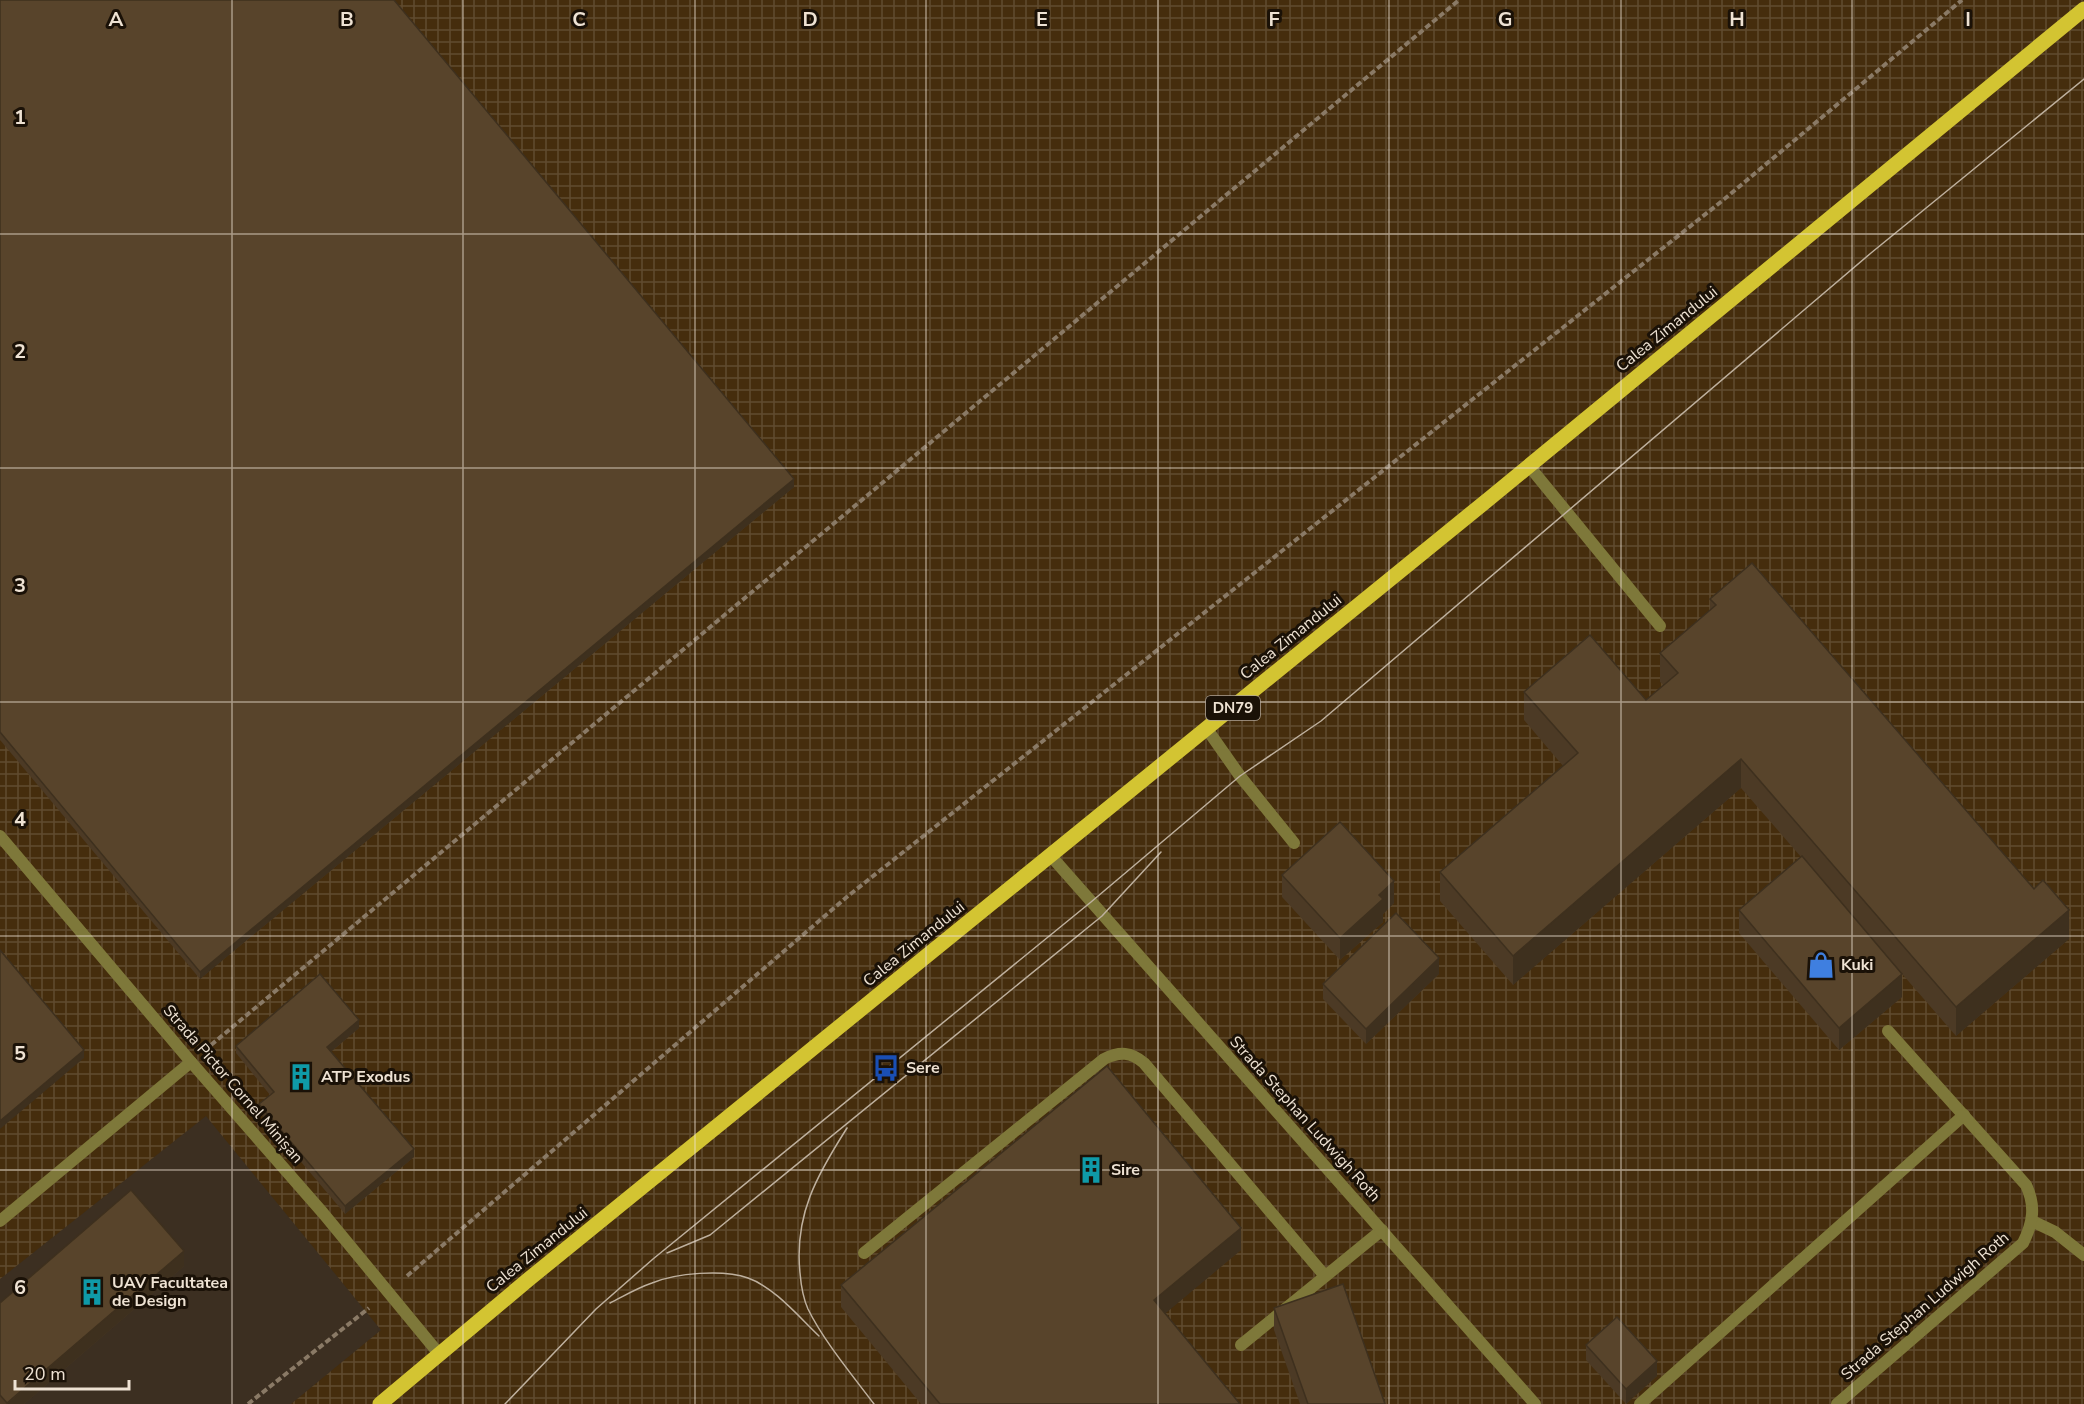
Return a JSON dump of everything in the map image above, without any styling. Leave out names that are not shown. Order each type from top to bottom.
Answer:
[{"type":"main road","name":"Calea Zimandului","points":[[380,1404],[529,1279],[1207,729],[2084,9]]},
{"type":"street","points":[[1529,466],[1660,626]]},
{"type":"street","points":[[1207,729],[1240,776],[1294,843]]},
{"type":"street","name":"Strada Pictor Cornel Minișan","points":[[0,836],[191,1062],[323,1212],[440,1355]]},
{"type":"street","name":"Strada Stephan Ludwigh Roth","points":[[1051,856],[1533,1403]]},
{"type":"street","points":[[1887,1031],[2026,1185],[2033,1211],[2032,1221],[2055,1232],[2084,1255]]},
{"type":"street","points":[[864,1253],[1104,1059],[1114,1054],[1125,1053],[1136,1056],[1144,1063],[1325,1276]]},
{"type":"street","points":[[0,1221],[191,1062]]},
{"type":"street","points":[[1640,1404],[1964,1115]]},
{"type":"street","name":"Strada Stephan Ludwigh Roth","points":[[1837,1404],[2023,1243],[2032,1221]]},
{"type":"street","points":[[1240,1345],[1382,1230]]},
{"type":"path","points":[[191,1062],[1459,0]]},
{"type":"path","points":[[248,1404],[388,1293],[848,896],[1722,201],[1962,0]]},
{"type":"shaded area","points":[[0,0],[2084,0],[2084,1404],[0,1404]]},
{"type":"shaded area","points":[[206,1116],[381,1330],[291,1404],[0,1404],[0,1279]]},
{"type":"building","points":[[0,0],[394,0],[794,479],[200,972],[0,732]]},
{"type":"building","points":[[1752,563],[2034,889],[2043,880],[2069,910],[1956,1007],[1741,759],[1513,956],[1440,872],[1578,753],[1524,692],[1590,635],[1646,700],[1678,673],[1660,653],[1716,605],[1710,599]]},
{"type":"building","points":[[1340,822],[1394,881],[1379,895],[1383,899],[1340,938],[1282,875]]},
{"type":"building","name":"Kuki","points":[[1802,856],[1902,974],[1839,1028],[1739,910]]},
{"type":"building","points":[[1396,913],[1439,958],[1366,1029],[1323,984]]},
{"type":"building","points":[[0,950],[84,1050],[0,1121]]},
{"type":"building","name":"ATP Exodus","points":[[320,974],[359,1020],[327,1047],[414,1149],[345,1206],[259,1104],[274,1092],[236,1046]]},
{"type":"building","name":"Sire","points":[[1107,1066],[1241,1228],[1154,1300],[1240,1404],[940,1404],[841,1285]]},
{"type":"building","name":"UAV Facultatea de Design","points":[[131,1190],[184,1251],[7,1403],[0,1395],[0,1303]]},
{"type":"building","points":[[1343,1284],[1385,1404],[1308,1404],[1274,1308]]},
{"type":"building","points":[[1617,1317],[1657,1361],[1626,1389],[1586,1345]]},
{"type":"tram line","points":[[505,1404],[596,1309],[653,1259],[1091,902],[1240,776],[1321,721],[1871,253],[2084,79]]},
{"type":"tram line","points":[[667,1253],[710,1235],[1102,916],[1161,852]]},
{"type":"tram line","points":[[847,1128],[817,1179],[804,1214],[799,1252],[800,1278],[802,1291],[814,1321],[874,1404]]},
{"type":"tram line","points":[[610,1303],[646,1285],[674,1277],[700,1273],[738,1275],[767,1288],[786,1303],[819,1336]]},
{"type":"place","name":"Kuki","points":[[1821,965]]},
{"type":"place","name":"Sere","points":[[886,1068]]},
{"type":"place","name":"ATP Exodus","points":[[301,1077]]},
{"type":"place","name":"Sire","points":[[1091,1170]]},
{"type":"place","name":"UAV Facultatea de Design","points":[[92,1292]]}]
